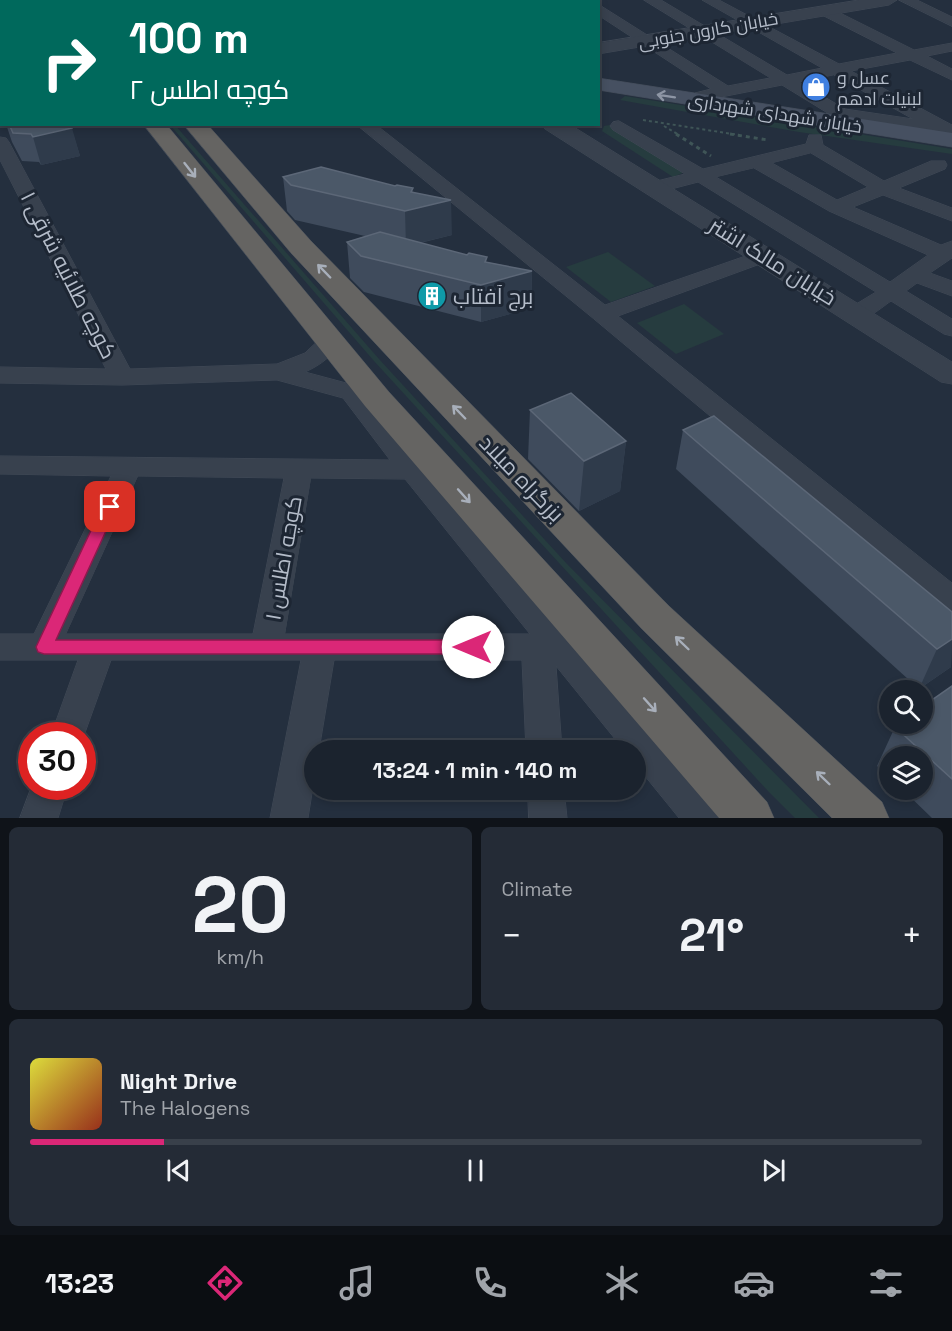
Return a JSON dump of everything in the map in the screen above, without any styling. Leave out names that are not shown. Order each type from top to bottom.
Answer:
[{"type":"highway","points":[[156,126],[331,341],[364,396],[599,647],[750,818]]},
{"type":"highway","name":"بزرگراه میلاد","points":[[196,126],[301,247],[656,617],[865,818]]},
{"type":"main road","name":"خیابان شهدای شهرداری","points":[[600,91],[863,127],[949,133]]},
{"type":"main road","name":"خیابان شهدای شهرداری","points":[[600,91],[814,143],[915,155],[948,165]]},
{"type":"street","points":[[651,0],[863,127]]},
{"type":"street","points":[[709,0],[949,133]]},
{"type":"street","name":"خیابان کارون جنوبی","points":[[600,49],[748,21],[889,0]]},
{"type":"street","points":[[906,0],[952,22]]},
{"type":"street","points":[[600,9],[725,91]]},
{"type":"street","points":[[825,11],[952,75]]},
{"type":"street","points":[[702,96],[952,46]]},
{"type":"street","points":[[839,113],[949,133]]},
{"type":"street","name":"خیابان مالک اشتر","points":[[556,126],[952,375]]},
{"type":"street","points":[[581,126],[592,148]]},
{"type":"street","points":[[619,126],[952,329]]},
{"type":"street","points":[[368,128],[602,314],[952,600]]},
{"type":"street","name":"کوچه طلائیه شرقی ۱","points":[[0,142],[122,377]]},
{"type":"street","points":[[656,187],[755,162],[814,143],[883,188],[952,215]]},
{"type":"street","points":[[755,162],[836,207],[948,251]]},
{"type":"street","points":[[836,207],[948,165]]},
{"type":"street","points":[[856,314],[948,251]]},
{"type":"street","points":[[602,314],[764,256]]},
{"type":"street","points":[[914,275],[952,289]]},
{"type":"street","points":[[0,375],[122,377],[277,372],[298,367],[311,360],[331,341]]},
{"type":"street","points":[[277,372],[364,396],[412,470],[550,647],[702,818]]},
{"type":"street","points":[[0,465],[412,470]]},
{"type":"street","points":[[44,647],[129,467]]},
{"type":"street","name":"کوچه اطلس ۱","points":[[267,647],[299,469]]},
{"type":"street","points":[[0,647],[599,647]]},
{"type":"street","points":[[73,722],[99,647]]},
{"type":"street","points":[[289,818],[320,647]]},
{"type":"street","points":[[545,740],[550,647]]},
{"type":"street","points":[[39,818],[45,800]]},
{"type":"street","points":[[547,800],[548,818]]},
{"type":"path","points":[[619,126],[614,121],[621,118],[814,143]]},
{"type":"path","points":[[661,124],[729,168]]},
{"type":"green space","points":[[625,96],[952,149],[952,154],[799,132],[620,100]]},
{"type":"green space","points":[[610,125],[685,172],[673,177],[602,131],[604,126]]},
{"type":"green space","points":[[171,126],[176,126],[379,359],[567,564],[819,818],[795,818],[768,791],[374,361]]},
{"type":"green space","points":[[608,252],[655,286],[611,302],[566,267]]},
{"type":"green space","points":[[684,304],[724,334],[676,354],[637,323]]},
{"type":"building","points":[[10,126],[71,126],[72,128],[33,137],[31,134],[13,133]]},
{"type":"building","points":[[321,167],[395,186],[413,188],[411,192],[451,200],[405,211],[291,185],[283,177]]},
{"type":"building","points":[[380,232],[467,255],[469,253],[487,257],[485,262],[532,271],[481,285],[361,256],[347,242]]},
{"type":"building","points":[[571,393],[626,441],[584,461],[530,410]]},
{"type":"building","points":[[714,416],[952,612],[952,639],[937,649],[683,430]]},
{"type":"building","points":[[952,686],[952,779],[933,762],[933,746],[916,746],[903,734],[933,734],[933,699]]},
{"type":"place","name":"عسل و لبنیات ادهم","points":[[816,87]]},
{"type":"place","name":"برج آفتاب","points":[[432,296]]},
{"type":"route","points":[[110,507],[44,647],[473,647]]}]
